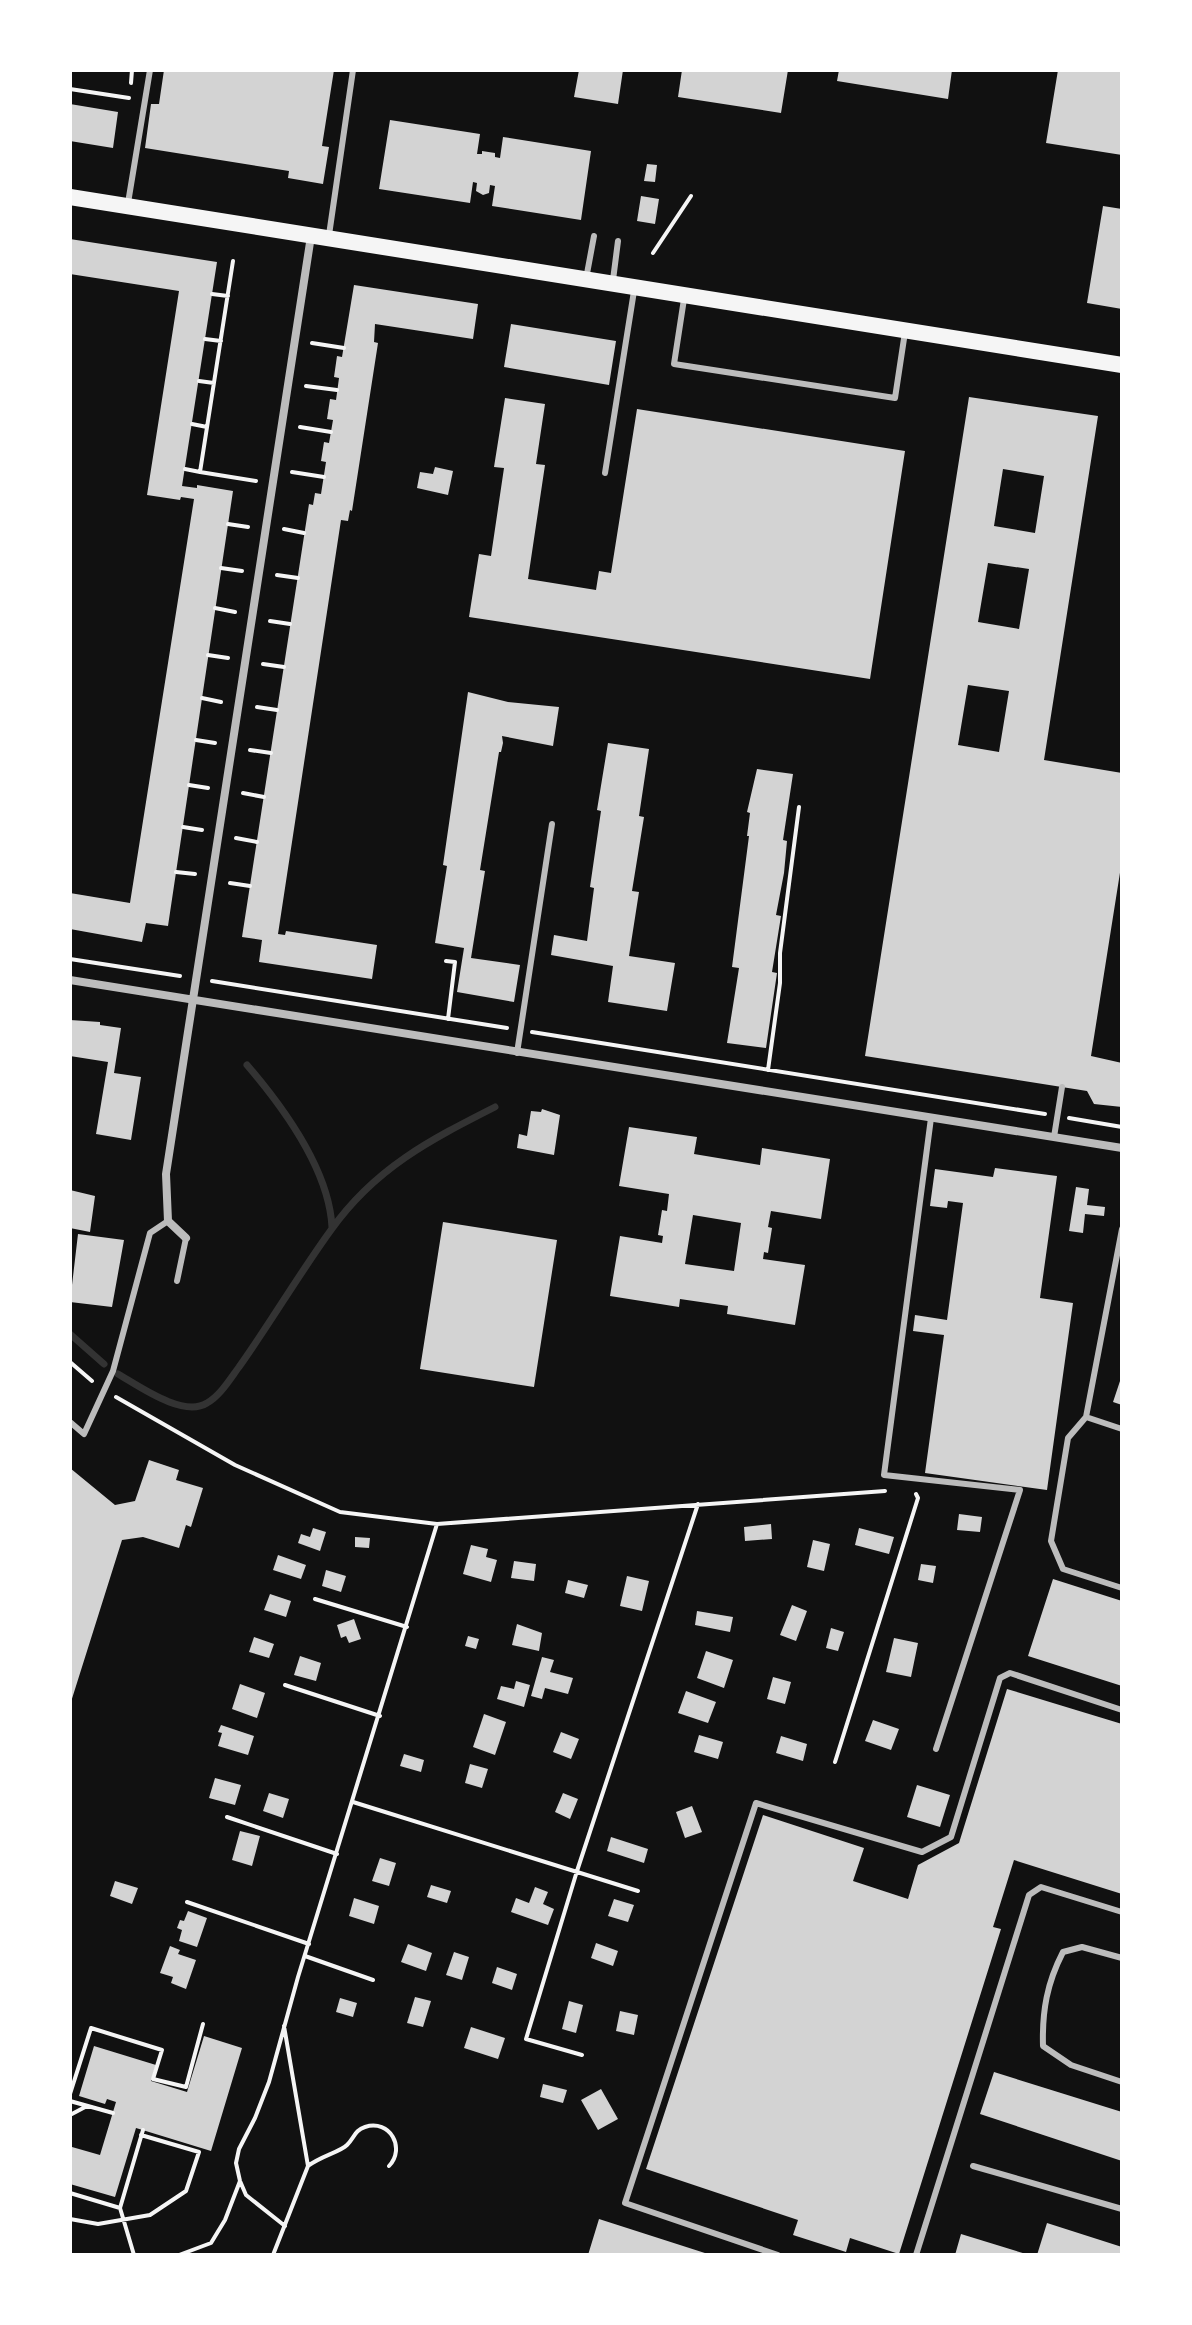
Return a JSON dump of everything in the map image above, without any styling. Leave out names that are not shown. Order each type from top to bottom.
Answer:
[{"type":"main road","points":[[70,197],[1122,365]]},
{"type":"street","points":[[186,1238],[168,1221],[166,1174],[311,236]]},
{"type":"street","points":[[70,980],[1122,1148]]},
{"type":"lane","points":[[127,206],[150,70]]},
{"type":"lane","points":[[328,238],[353,70]]},
{"type":"lane","points":[[586,279],[594,236]]},
{"type":"lane","points":[[612,284],[618,241]]},
{"type":"lane","points":[[605,473],[635,287]]},
{"type":"lane","points":[[685,295],[674,364],[895,398],[906,330]]},
{"type":"lane","points":[[517,1053],[552,824]]},
{"type":"lane","points":[[1054,1137],[1062,1087]]},
{"type":"lane","points":[[931,1118],[884,1475],[1020,1490],[936,1749]]},
{"type":"lane","points":[[70,1422],[84,1434],[113,1371],[150,1233],[168,1221]]},
{"type":"lane","points":[[1122,1229],[1086,1417],[1068,1438],[1051,1541],[1063,1569],[1122,1588]]},
{"type":"lane","points":[[177,1281],[186,1238]]},
{"type":"lane","points":[[1086,1417],[1122,1429]]},
{"type":"lane","points":[[778,2255],[625,2203],[756,1803],[922,1852],[951,1837],[1000,1678],[1004,1674],[1010,1673],[1122,1710]]},
{"type":"lane","points":[[916,2255],[1029,1895],[1041,1887],[1122,1912]]},
{"type":"lane","points":[[1122,1958],[1082,1947],[1063,1952],[1050,1977],[1042,2013],[1043,2046],[1071,2065],[1122,2082]]},
{"type":"lane","points":[[973,2166],[1122,2209]]},
{"type":"path","points":[[70,89],[129,98]]},
{"type":"path","points":[[653,253],[691,196]]},
{"type":"path","points":[[200,472],[233,261]]},
{"type":"path","points":[[212,294],[228,296]]},
{"type":"path","points":[[205,339],[221,341]]},
{"type":"path","points":[[312,343],[344,348]]},
{"type":"path","points":[[199,381],[214,383]]},
{"type":"path","points":[[306,386],[337,390]]},
{"type":"path","points":[[192,424],[207,427]]},
{"type":"path","points":[[300,427],[331,432]]},
{"type":"path","points":[[185,469],[256,481]]},
{"type":"path","points":[[292,472],[324,477]]},
{"type":"path","points":[[228,524],[248,527]]},
{"type":"path","points":[[284,529],[304,533]]},
{"type":"path","points":[[221,568],[242,571]]},
{"type":"path","points":[[277,575],[298,578]]},
{"type":"path","points":[[215,608],[235,612]]},
{"type":"path","points":[[270,621],[290,624]]},
{"type":"path","points":[[208,655],[228,658]]},
{"type":"path","points":[[263,664],[284,667]]},
{"type":"path","points":[[202,698],[221,702]]},
{"type":"path","points":[[257,707],[277,710]]},
{"type":"path","points":[[196,740],[215,743]]},
{"type":"path","points":[[250,750],[271,753]]},
{"type":"path","points":[[189,785],[208,788]]},
{"type":"path","points":[[243,793],[264,797]]},
{"type":"path","points":[[768,1070],[799,807]]},
{"type":"path","points":[[183,827],[202,830]]},
{"type":"path","points":[[236,838],[257,842]]},
{"type":"path","points":[[176,872],[195,874]]},
{"type":"path","points":[[230,883],[250,886]]},
{"type":"path","points":[[70,959],[179,976]]},
{"type":"path","points":[[446,961],[458,962],[448,1019]]},
{"type":"path","points":[[210,981],[1122,1127]]},
{"type":"path","points":[[70,1362],[104,1390],[235,1465],[340,1512],[437,1524],[897,1490]]},
{"type":"path","points":[[835,1762],[918,1498],[914,1491],[906,1491]]},
{"type":"path","points":[[582,2055],[526,2039],[577,1871],[698,1504]]},
{"type":"path","points":[[285,2226],[246,2195],[236,2163],[239,2149],[269,2082],[437,1524]]},
{"type":"path","points":[[315,1599],[407,1627]]},
{"type":"path","points":[[285,1685],[380,1716]]},
{"type":"path","points":[[353,1802],[638,1891]]},
{"type":"path","points":[[227,1817],[337,1854]]},
{"type":"path","points":[[187,1902],[309,1944]]},
{"type":"path","points":[[305,1956],[373,1980]]},
{"type":"path","points":[[70,2094],[91,2028],[162,2050],[153,2079],[186,2087],[203,2024]]},
{"type":"path","points":[[273,2255],[308,2166],[284,2024]]},
{"type":"path","points":[[70,2101],[113,2113]]},
{"type":"path","points":[[70,2115],[87,2106]]},
{"type":"path","points":[[308,2166],[320,2157],[345,2147],[355,2133],[368,2126],[383,2128],[393,2134],[396,2154],[389,2166]]},
{"type":"path","points":[[70,2219],[98,2224],[124,2222],[150,2215],[186,2191],[199,2152],[142,2132],[120,2208],[124,2222],[134,2255]]},
{"type":"path","points":[[179,2255],[211,2243],[225,2220],[240,2181]]},
{"type":"path","points":[[70,2193],[120,2208]]},
{"type":"building","points":[[164,70],[334,70],[322,146],[329,147],[323,184],[288,178],[289,171],[145,148],[151,104],[159,104]]},
{"type":"building","points":[[579,70],[623,70],[618,104],[574,97]]},
{"type":"building","points":[[682,70],[788,70],[781,113],[678,97]]},
{"type":"building","points":[[839,70],[952,70],[948,99],[837,81]]},
{"type":"building","points":[[1058,70],[1122,70],[1122,155],[1046,143]]},
{"type":"building","points":[[70,104],[118,112],[113,148],[70,141]]},
{"type":"building","points":[[390,120],[480,134],[477,154],[482,154],[482,151],[495,153],[495,157],[500,158],[503,137],[591,151],[581,220],[492,206],[495,186],[490,185],[489,193],[483,195],[476,191],[477,183],[473,182],[470,203],[379,189]]},
{"type":"building","points":[[647,164],[657,165],[655,182],[644,181]]},
{"type":"building","points":[[641,196],[659,199],[655,224],[637,221]]},
{"type":"building","points":[[1103,206],[1122,209],[1122,309],[1087,303]]},
{"type":"building","points":[[70,239],[217,262],[182,486],[197,488],[197,485],[233,491],[168,926],[146,923],[142,942],[70,929],[70,893],[130,903],[194,499],[147,495],[179,291],[70,274]]},
{"type":"building","points":[[354,285],[478,304],[473,339],[375,324],[374,342],[378,343],[352,511],[348,521],[341,520],[278,934],[285,935],[286,931],[377,945],[372,979],[259,962],[262,940],[242,937],[309,504],[313,505],[315,493],[321,494],[326,462],[321,461],[324,442],[329,443],[333,420],[327,419],[330,399],[336,400],[339,378],[334,377],[337,356],[342,357]]},
{"type":"building","points":[[511,324],[616,341],[609,385],[504,367]]},
{"type":"building","points":[[969,397],[1098,416],[1044,760],[1122,773],[1122,860],[1091,1056],[1122,1063],[1122,1107],[1094,1104],[1087,1091],[865,1056]],"holes":[[[1003,469],[1044,476],[1035,533],[994,526]],[[988,563],[1029,569],[1019,629],[978,622]],[[968,685],[1009,691],[999,752],[958,745]]]},
{"type":"building","points":[[505,398],[545,404],[536,464],[545,465],[528,579],[596,590],[599,571],[611,573],[637,409],[905,451],[870,679],[469,617],[479,554],[491,556],[504,468],[494,467]]},
{"type":"building","points":[[435,467],[453,471],[448,495],[417,488],[420,472],[433,474]]},
{"type":"building","points":[[468,692],[508,702],[559,707],[553,746],[502,736],[480,870],[485,871],[471,958],[520,965],[514,1002],[457,992],[464,948],[435,943]]},
{"type":"building","points":[[608,743],[649,749],[639,816],[644,817],[632,891],[639,892],[629,956],[675,963],[667,1011],[608,1002],[613,966],[551,955],[554,935],[587,941],[594,888],[590,887],[601,811],[597,810]]},
{"type":"building","points":[[757,769],[793,774],[783,840],[787,841],[784,873],[776,915],[781,916],[772,972],[777,973],[766,1048],[727,1043],[739,968],[732,967],[749,836],[750,813],[747,812]]},
{"type":"building","points":[[70,1020],[100,1022],[100,1025],[121,1028],[114,1073],[141,1077],[131,1140],[96,1134],[108,1062],[70,1056]]},
{"type":"building","points":[[542,1109],[560,1115],[554,1155],[517,1148],[519,1134],[527,1136],[531,1111],[541,1112]]},
{"type":"building","points":[[629,1127],[697,1137],[694,1154],[760,1165],[762,1148],[830,1159],[821,1219],[771,1211],[768,1253],[764,1252],[763,1259],[805,1265],[795,1325],[727,1314],[728,1306],[680,1299],[679,1307],[610,1296],[620,1236],[662,1243],[663,1236],[658,1235],[662,1210],[667,1211],[669,1194],[619,1186]],"holes":[[[693,1215],[741,1223],[734,1271],[685,1264]]]},
{"type":"building","points":[[995,1168],[1057,1176],[1040,1298],[1073,1303],[1047,1490],[925,1473],[944,1335],[913,1331],[915,1315],[947,1320],[963,1203],[948,1201],[947,1208],[930,1206],[935,1169],[993,1177]]},
{"type":"building","points":[[1076,1187],[1089,1189],[1087,1205],[1105,1207],[1104,1216],[1085,1214],[1083,1233],[1069,1231]]},
{"type":"building","points":[[70,1190],[95,1196],[90,1232],[70,1228]]},
{"type":"building","points":[[443,1222],[557,1240],[534,1387],[420,1369]]},
{"type":"building","points":[[78,1234],[124,1240],[112,1307],[70,1302]]},
{"type":"building","points":[[1122,1375],[1122,1405],[1113,1402]]},
{"type":"building","points":[[149,1460],[179,1470],[176,1480],[203,1488],[191,1527],[186,1525],[179,1548],[143,1537],[122,1540],[70,1705],[70,1468],[115,1505],[135,1501]]},
{"type":"building","points":[[959,1514],[982,1517],[980,1532],[957,1530]]},
{"type":"building","points":[[771,1524],[772,1539],[745,1541],[744,1527]]},
{"type":"building","points":[[313,1528],[326,1532],[320,1551],[298,1543],[301,1534],[310,1537]]},
{"type":"building","points":[[859,1528],[894,1537],[889,1554],[855,1545]]},
{"type":"building","points":[[355,1537],[370,1538],[369,1548],[355,1547]]},
{"type":"building","points":[[813,1540],[830,1544],[824,1571],[807,1567]]},
{"type":"building","points":[[471,1545],[488,1549],[486,1557],[497,1560],[491,1582],[463,1574]]},
{"type":"building","points":[[278,1555],[306,1565],[301,1579],[273,1570]]},
{"type":"building","points":[[514,1561],[536,1564],[534,1581],[511,1578]]},
{"type":"building","points":[[921,1564],[936,1566],[933,1583],[918,1580]]},
{"type":"building","points":[[326,1570],[346,1576],[341,1592],[322,1586]]},
{"type":"building","points":[[627,1576],[649,1581],[642,1611],[620,1606]]},
{"type":"building","points":[[1053,1579],[1122,1601],[1122,1686],[1028,1656]]},
{"type":"building","points":[[568,1580],[588,1585],[584,1598],[565,1593]]},
{"type":"building","points":[[270,1594],[291,1601],[286,1617],[264,1610]]},
{"type":"building","points":[[792,1605],[807,1611],[796,1641],[780,1635]]},
{"type":"building","points":[[697,1611],[733,1617],[730,1632],[695,1625]]},
{"type":"building","points":[[354,1619],[361,1639],[349,1643],[346,1636],[341,1638],[337,1625]]},
{"type":"building","points":[[517,1624],[542,1633],[539,1651],[512,1645]]},
{"type":"building","points":[[831,1628],[844,1632],[838,1651],[826,1648]]},
{"type":"building","points":[[468,1636],[479,1639],[476,1649],[465,1646]]},
{"type":"building","points":[[254,1637],[274,1644],[269,1658],[249,1652]]},
{"type":"building","points":[[894,1638],[918,1643],[911,1677],[886,1672]]},
{"type":"building","points":[[706,1651],[733,1660],[724,1688],[697,1678]]},
{"type":"building","points":[[300,1656],[321,1663],[316,1681],[294,1675]]},
{"type":"building","points":[[542,1657],[554,1660],[550,1672],[573,1678],[568,1694],[545,1688],[542,1699],[531,1696]]},
{"type":"building","points":[[773,1677],[791,1682],[785,1704],[767,1699]]},
{"type":"building","points":[[516,1681],[530,1685],[524,1707],[497,1699],[501,1686],[514,1689]]},
{"type":"building","points":[[240,1684],[265,1693],[257,1718],[232,1709]]},
{"type":"building","points":[[1007,1689],[1122,1724],[1122,1894],[1014,1860],[993,1927],[1001,1929],[899,2254],[850,2238],[846,2252],[793,2235],[798,2220],[646,2169],[763,1815],[864,1848],[853,1881],[908,1899],[918,1865],[959,1843]]},
{"type":"building","points":[[686,1691],[716,1702],[708,1723],[678,1713]]},
{"type":"building","points":[[484,1714],[506,1722],[495,1755],[473,1747]]},
{"type":"building","points":[[873,1720],[899,1729],[891,1750],[865,1741]]},
{"type":"building","points":[[221,1725],[254,1736],[248,1755],[218,1746]]},
{"type":"building","points":[[561,1732],[579,1739],[571,1759],[553,1752]]},
{"type":"building","points":[[699,1735],[723,1742],[718,1759],[694,1752]]},
{"type":"building","points":[[781,1736],[807,1744],[803,1761],[776,1753]]},
{"type":"building","points":[[404,1754],[424,1760],[421,1772],[400,1766]]},
{"type":"building","points":[[470,1764],[488,1769],[482,1788],[465,1783]]},
{"type":"building","points":[[215,1778],[241,1785],[235,1805],[209,1798]]},
{"type":"building","points":[[917,1785],[950,1795],[940,1827],[907,1817]]},
{"type":"building","points":[[269,1793],[289,1799],[283,1818],[263,1811]]},
{"type":"building","points":[[563,1793],[578,1799],[570,1819],[555,1812]]},
{"type":"building","points":[[692,1806],[702,1832],[685,1838],[676,1812]]},
{"type":"building","points":[[240,1831],[260,1836],[252,1866],[232,1860]]},
{"type":"building","points":[[611,1837],[648,1849],[644,1863],[607,1851]]},
{"type":"building","points":[[380,1858],[396,1863],[389,1886],[372,1881]]},
{"type":"building","points":[[115,1881],[138,1888],[132,1904],[110,1896]]},
{"type":"building","points":[[431,1885],[451,1891],[447,1903],[427,1897]]},
{"type":"building","points":[[535,1887],[548,1892],[543,1904],[554,1909],[548,1925],[511,1912],[516,1898],[529,1903]]},
{"type":"building","points":[[354,1898],[379,1906],[374,1924],[349,1916]]},
{"type":"building","points":[[614,1899],[634,1905],[628,1922],[608,1916]]},
{"type":"building","points":[[188,1911],[207,1918],[197,1947],[179,1941],[182,1930],[177,1928]]},
{"type":"building","points":[[596,1943],[618,1951],[613,1966],[591,1958]]},
{"type":"building","points":[[408,1944],[432,1953],[426,1971],[401,1962]]},
{"type":"building","points":[[170,1946],[180,1950],[178,1954],[196,1960],[186,1989],[171,1983],[173,1977],[160,1973]]},
{"type":"building","points":[[454,1952],[469,1957],[462,1980],[446,1975]]},
{"type":"building","points":[[497,1967],[517,1974],[512,1990],[492,1983]]},
{"type":"building","points":[[415,1997],[431,2001],[423,2027],[407,2023]]},
{"type":"building","points":[[340,1998],[357,2003],[353,2017],[336,2012]]},
{"type":"building","points":[[569,2001],[583,2005],[576,2033],[562,2029]]},
{"type":"building","points":[[620,2011],[638,2015],[634,2035],[616,2031]]},
{"type":"building","points":[[471,2027],[505,2038],[498,2059],[464,2048]]},
{"type":"building","points":[[204,2036],[242,2048],[211,2151],[136,2128],[115,2197],[70,2184],[72,2147],[100,2155],[116,2102],[107,2099],[105,2104],[79,2096],[94,2046],[156,2065],[151,2081],[187,2092]]},
{"type":"building","points":[[994,2072],[1122,2112],[1122,2161],[980,2114]]},
{"type":"building","points":[[543,2084],[567,2090],[563,2103],[540,2097]]},
{"type":"building","points":[[601,2089],[618,2119],[598,2130],[581,2100]]},
{"type":"building","points":[[599,2219],[708,2254],[708,2255],[588,2255]]},
{"type":"building","points":[[1047,2223],[1122,2247],[1122,2255],[1037,2255]]},
{"type":"building","points":[[961,2234],[1026,2254],[1026,2255],[955,2255]]},
{"type":"waterway","points":[[247,1065],[302,1140],[323,1184],[332,1227]]},
{"type":"waterway","points":[[118,1374],[174,1404],[197,1407],[212,1400],[239,1367],[331,1230],[366,1189],[426,1144],[495,1107]]},
{"type":"waterway","points":[[70,1334],[104,1364]]}]
